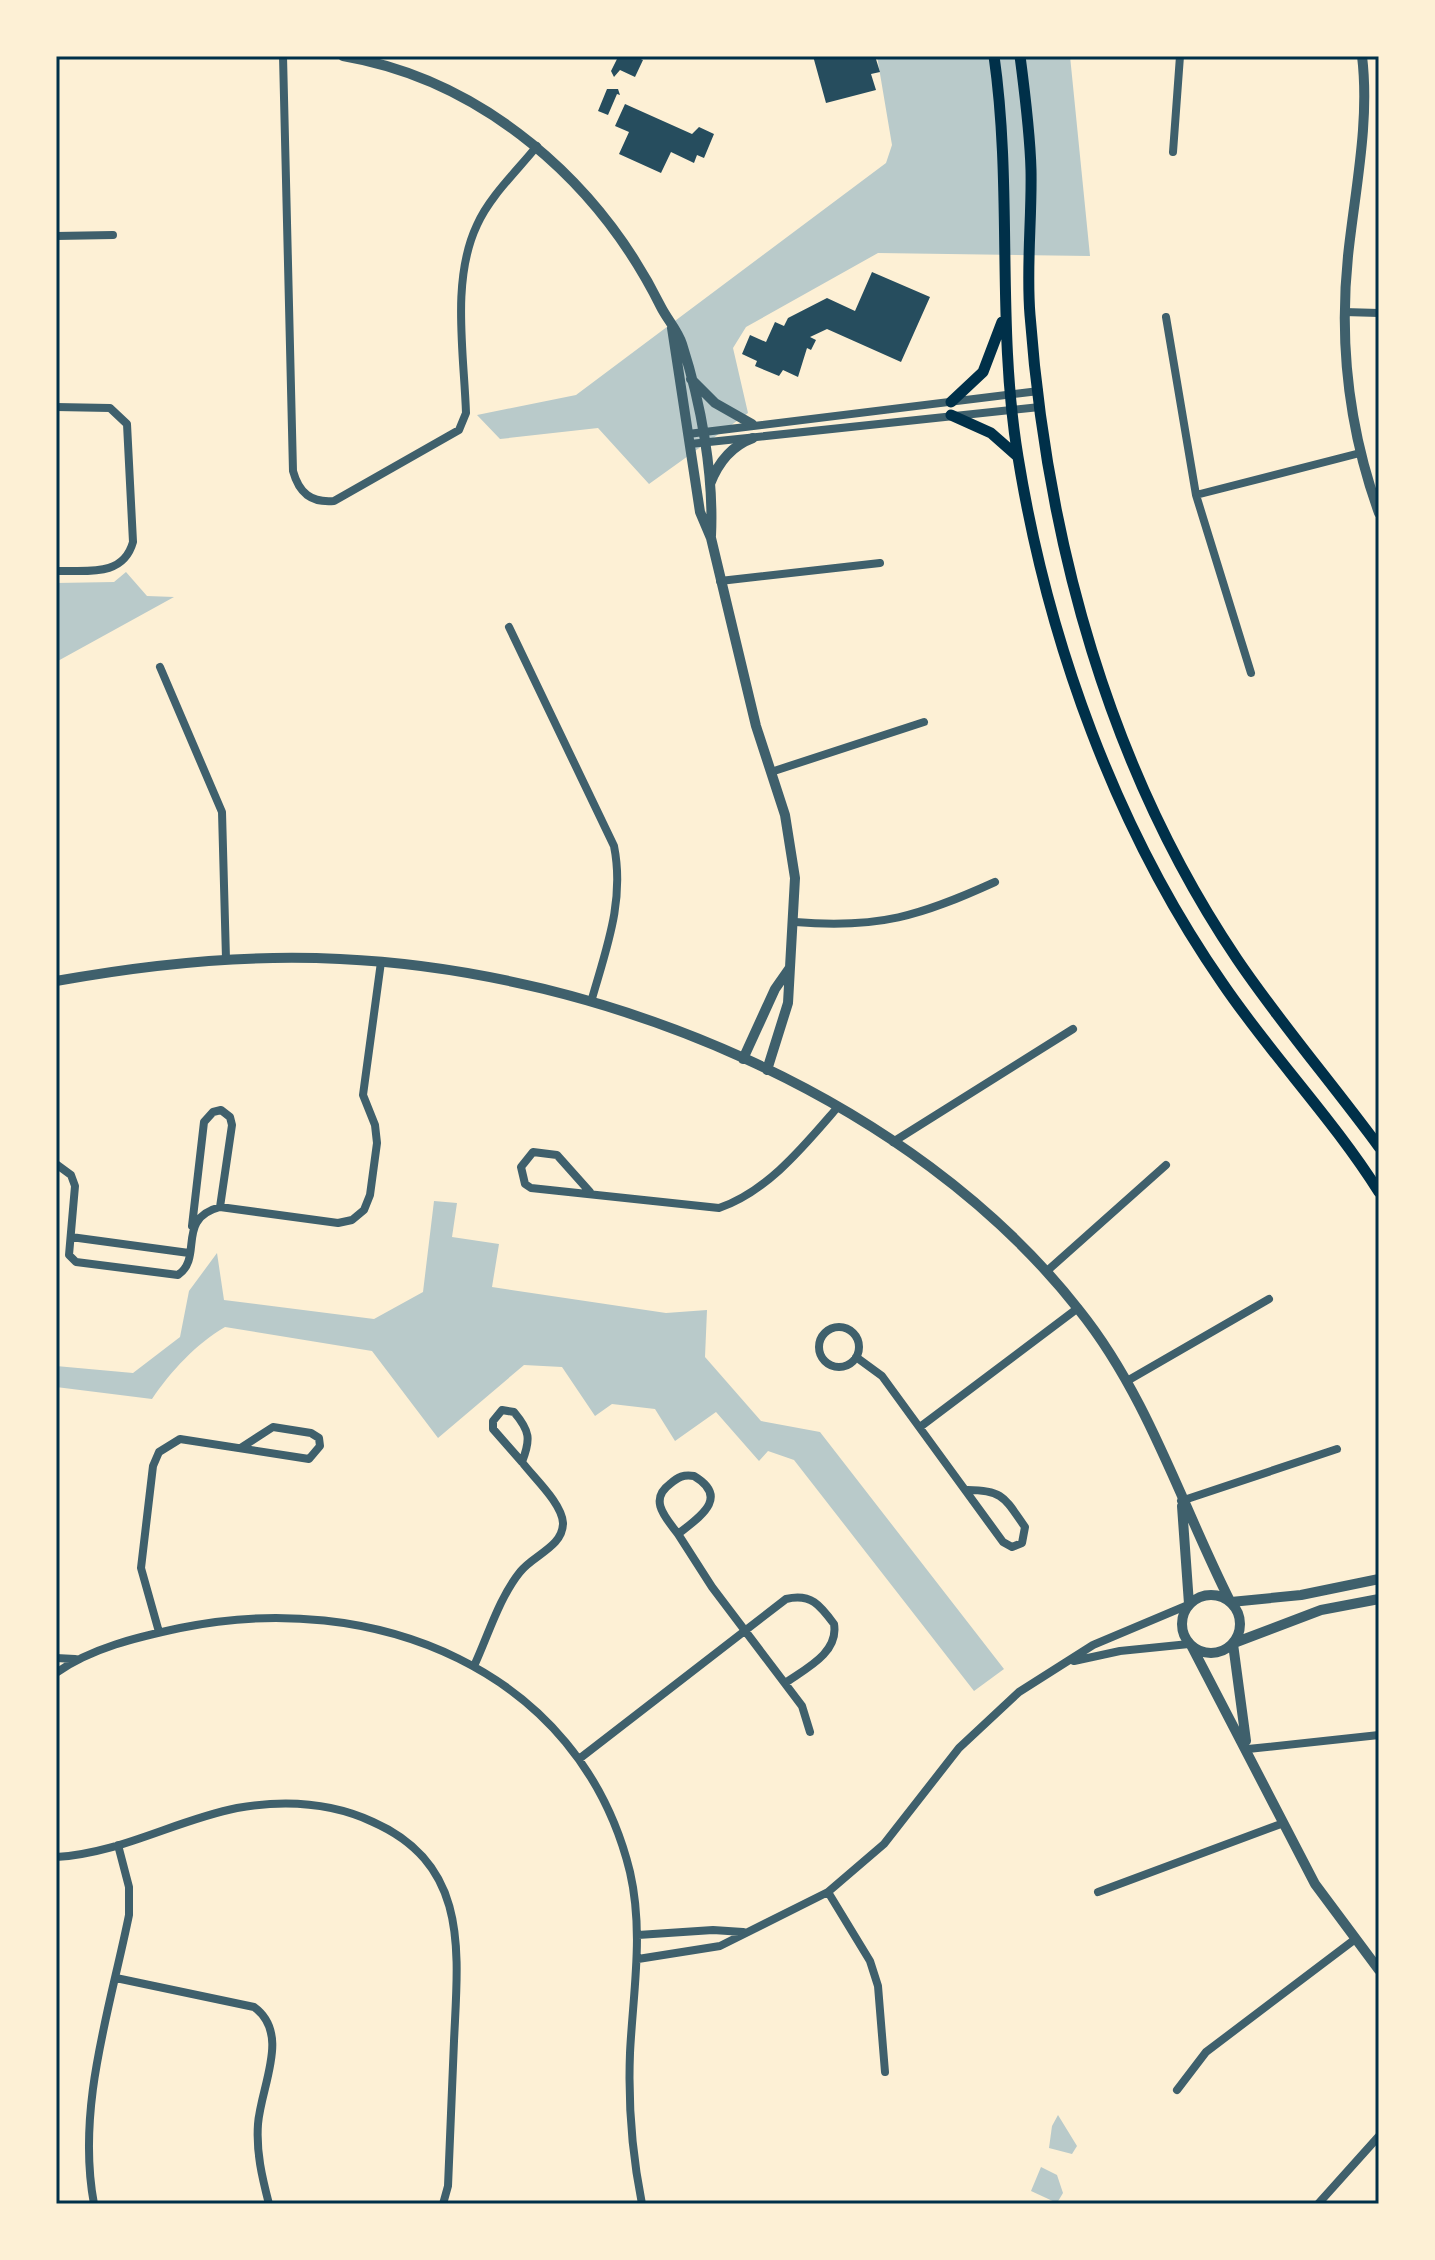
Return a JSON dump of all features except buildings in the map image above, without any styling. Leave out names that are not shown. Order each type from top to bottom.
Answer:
[{"type":"main road","points":[[994,56],[1004,197],[1004,314],[1011,408],[1033,541],[1055,623],[1083,708],[1135,830],[1175,908],[1220,981],[1379,1192]]},
{"type":"main road","points":[[1020,56],[1030,198],[1029,313],[1040,407],[1059,532],[1107,697],[1155,814],[1193,888],[1235,957],[1289,1034],[1379,1147]]},
{"type":"main road","points":[[951,402],[983,372],[1004,314]]},
{"type":"main road","points":[[951,415],[991,433],[1018,457]]},
{"type":"street","points":[[283,56],[293,471],[297,484],[315,501],[334,501],[459,430],[466,413],[463,286],[468,248],[484,212],[537,146]]},
{"type":"street","points":[[343,56],[429,82],[495,116],[537,146],[589,196],[622,238],[647,278],[675,338],[690,378],[703,437],[711,538],[720,581],[790,836],[795,878],[795,922],[788,1003],[767,1070]]},
{"type":"street","points":[[1173,152],[1180,56]]},
{"type":"street","points":[[1362,56],[1362,135],[1344,312],[1350,402],[1360,453],[1379,513]]},
{"type":"street","points":[[56,236],[113,235]]},
{"type":"street","points":[[1344,312],[1379,313]]},
{"type":"street","points":[[1166,317],[1196,495],[1251,673]]},
{"type":"street","points":[[675,338],[700,512],[711,538]]},
{"type":"street","points":[[690,378],[715,403],[752,424]]},
{"type":"street","points":[[689,439],[752,424],[1039,391]]},
{"type":"street","points":[[56,407],[110,408],[127,424],[133,542],[125,560],[111,569],[56,571]]},
{"type":"street","points":[[703,437],[753,438],[1040,407]]},
{"type":"street","points":[[709,487],[715,470],[727,455],[738,443],[753,438]]},
{"type":"street","points":[[1196,495],[1360,453]]},
{"type":"street","points":[[720,581],[880,563]]},
{"type":"street","points":[[509,627],[614,846],[619,870],[617,909],[591,1002]]},
{"type":"street","points":[[160,667],[222,812],[226,959]]},
{"type":"street","points":[[771,772],[924,722]]},
{"type":"street","points":[[795,922],[864,925],[900,919],[936,908],[995,882]]},
{"type":"street","points":[[56,981],[138,966],[226,959],[381,962],[487,976],[591,1002],[687,1034],[767,1070],[893,1142],[991,1216],[1047,1271],[1078,1308],[1127,1381],[1157,1439],[1181,1501],[1240,1622],[1233,1643],[1248,1749]]},
{"type":"street","points":[[191,1234],[202,1215],[220,1207],[338,1223],[352,1220],[364,1210],[370,1195],[377,1143],[375,1125],[363,1095],[381,962]]},
{"type":"street","points":[[743,1059],[775,989],[789,969]]},
{"type":"street","points":[[893,1142],[1073,1029]]},
{"type":"street","points":[[590,1192],[557,1155],[533,1152],[521,1167],[525,1184],[531,1188],[719,1208],[742,1198],[784,1166],[837,1108]]},
{"type":"street","points":[[56,1164],[71,1175],[75,1186],[69,1255],[76,1262],[174,1276],[183,1272],[189,1253],[204,1122],[213,1112],[221,1110],[230,1117],[232,1125],[220,1207]]},
{"type":"street","points":[[1047,1271],[1166,1165]]},
{"type":"street","points":[[71,1237],[189,1253]]},
{"type":"street","points":[[1127,1381],[1269,1299]]},
{"type":"street","points":[[920,1427],[1078,1308]]},
{"type":"street","points":[[844,1327],[859,1343],[856,1357],[844,1366],[830,1365],[820,1354],[820,1339],[830,1329],[844,1327]]},
{"type":"street","points":[[856,1357],[882,1376],[1003,1542],[1012,1547],[1022,1543],[1025,1527],[1002,1495],[990,1490],[968,1490]]},
{"type":"street","points":[[474,1666],[510,1585],[522,1569],[555,1543],[561,1533],[559,1511],[493,1429],[493,1421],[502,1410],[514,1412],[529,1430],[529,1444],[522,1462]]},
{"type":"street","points":[[159,1632],[141,1568],[153,1466],[159,1452],[180,1439],[309,1459],[320,1446],[319,1438],[311,1433],[273,1427],[242,1447]]},
{"type":"street","points":[[1181,1501],[1337,1449]]},
{"type":"street","points":[[678,1534],[707,1511],[711,1500],[709,1490],[694,1476],[679,1477],[660,1493],[658,1504],[662,1513],[802,1706],[810,1732]]},
{"type":"street","points":[[1181,1501],[1189,1605],[1182,1625],[1190,1644],[1248,1749],[1281,1824],[1315,1884],[1379,1970]]},
{"type":"street","points":[[638,1959],[720,1946],[828,1892],[884,1844],[959,1748],[996,1710],[1093,1645],[1209,1595],[1230,1602],[1301,1595],[1379,1579]]},
{"type":"street","points":[[579,1759],[747,1633],[786,1599],[800,1596],[820,1606],[834,1624],[834,1642],[828,1651],[785,1683]]},
{"type":"street","points":[[1070,1662],[1120,1651],[1190,1644],[1212,1653],[1321,1610],[1379,1599]]},
{"type":"street","points":[[56,1673],[76,1659],[159,1632],[210,1622],[261,1617],[337,1621],[388,1632],[474,1666],[518,1694],[545,1718],[579,1759],[617,1829],[630,1874],[638,1959],[629,2083],[632,2144],[642,2204]]},
{"type":"street","points":[[56,1658],[76,1659]]},
{"type":"street","points":[[1248,1749],[1379,1735]]},
{"type":"street","points":[[56,1857],[118,1845],[234,1809],[271,1803],[308,1804],[344,1811],[391,1829],[413,1846],[432,1867],[446,1893],[457,1939],[448,2186],[443,2204]]},
{"type":"street","points":[[1098,1892],[1281,1824]]},
{"type":"street","points":[[94,2204],[88,2136],[92,2097],[129,1915],[129,1887],[118,1845]]},
{"type":"street","points":[[828,1892],[870,1961],[878,1986],[885,2072]]},
{"type":"street","points":[[638,1935],[713,1930],[743,1932]]},
{"type":"street","points":[[1177,2090],[1206,2052],[1354,1940]]},
{"type":"street","points":[[116,1978],[254,2007],[267,2016],[274,2038],[258,2121],[257,2151],[269,2204]]},
{"type":"street","points":[[1318,2204],[1379,2136]]},
{"type":"shaded area","points":[[877,56],[1070,56],[1090,256],[878,253],[746,327],[733,348],[748,413],[649,484],[598,428],[500,439],[477,415],[576,395],[886,163],[892,145]]},
{"type":"shaded area","points":[[126,572],[147,596],[174,597],[56,662],[56,583],[114,582]]},
{"type":"shaded area","points":[[434,1201],[457,1203],[452,1237],[499,1244],[492,1287],[666,1313],[707,1310],[705,1357],[761,1421],[820,1432],[1004,1669],[974,1691],[794,1460],[768,1451],[759,1461],[716,1412],[675,1441],[655,1409],[612,1404],[595,1416],[562,1367],[524,1365],[438,1438],[372,1351],[225,1327],[185,1359],[152,1399],[56,1387],[56,1366],[133,1373],[180,1337],[189,1291],[217,1253],[224,1300],[374,1319],[423,1292]]},
{"type":"shaded area","points":[[1058,2115],[1077,2146],[1072,2154],[1049,2148],[1052,2126]]},
{"type":"shaded area","points":[[1041,2167],[1057,2175],[1063,2193],[1057,2203],[1031,2191]]}]
